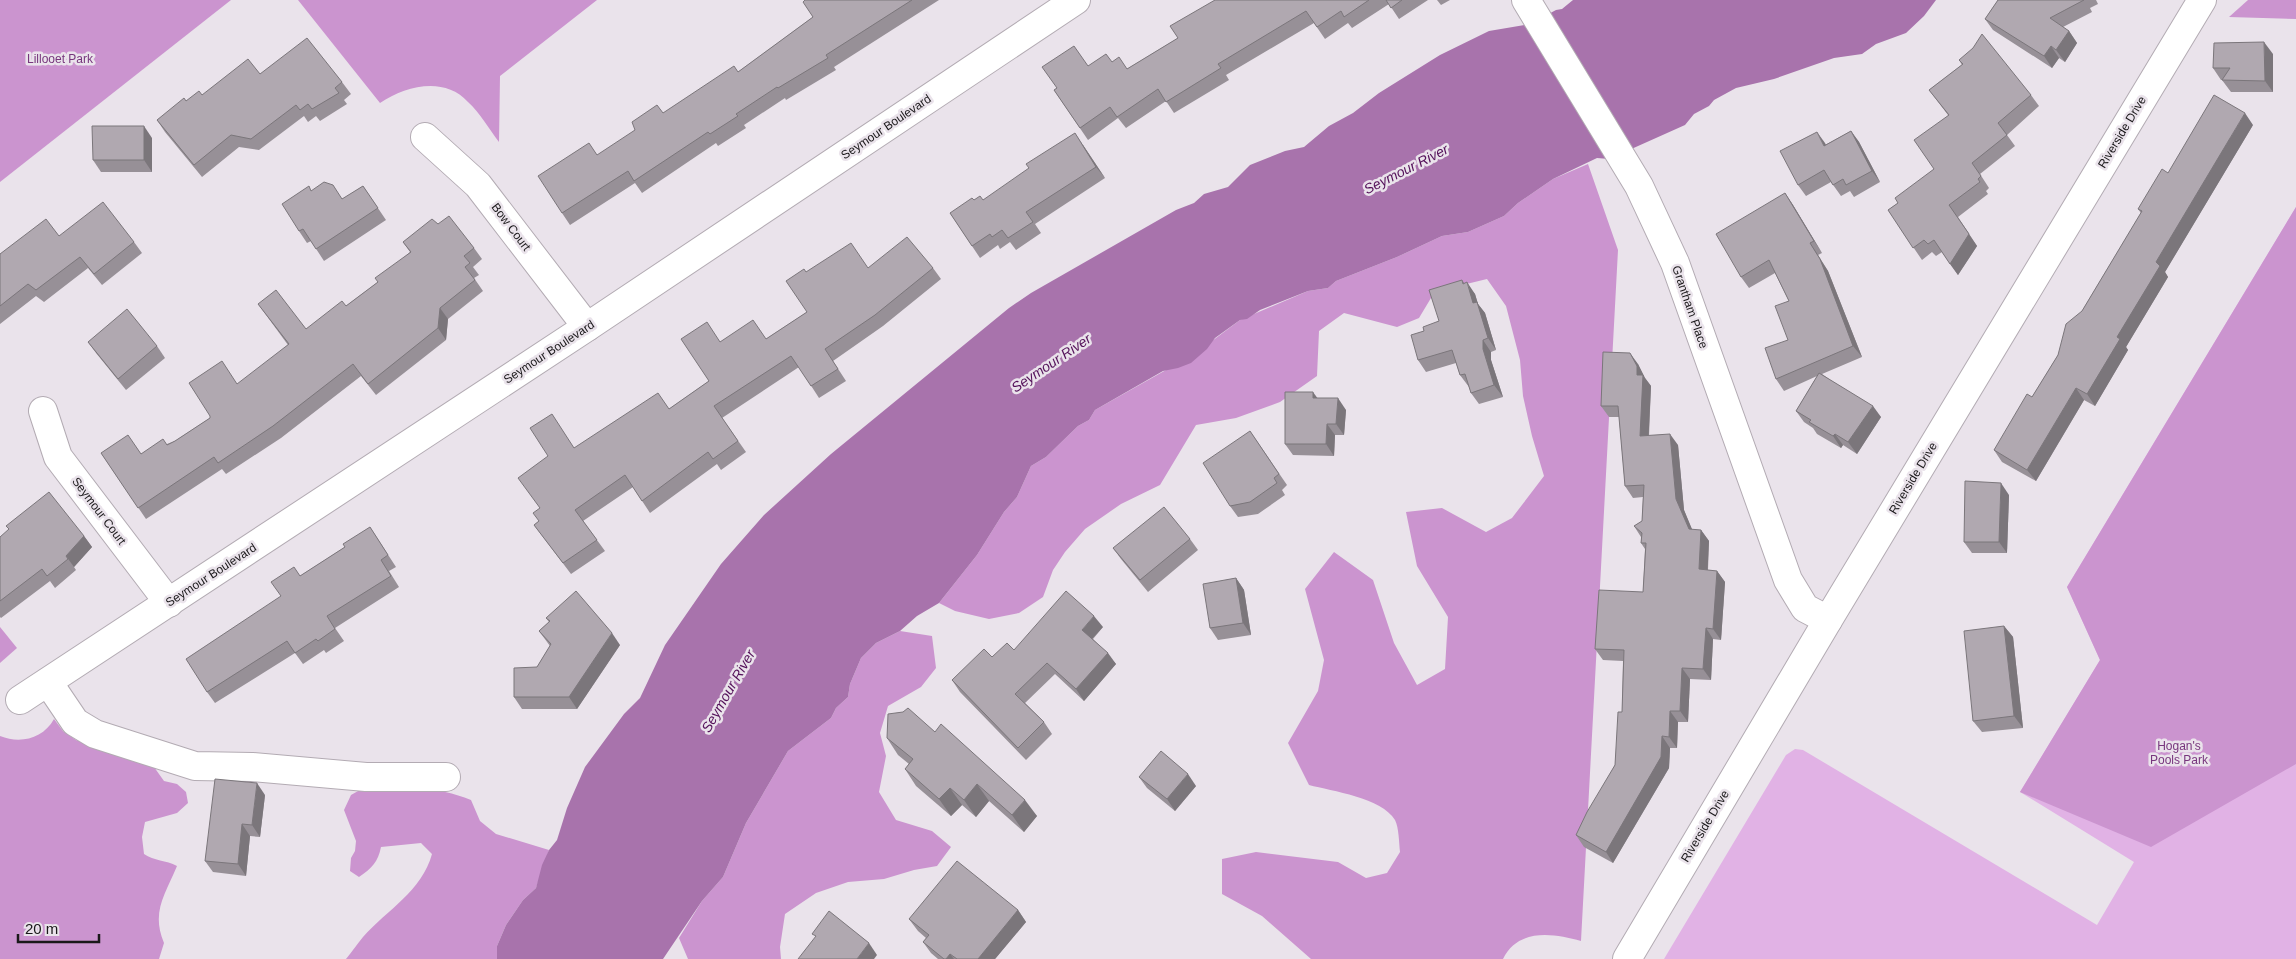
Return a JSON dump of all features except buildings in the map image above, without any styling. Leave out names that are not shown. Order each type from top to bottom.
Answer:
[{"type":"street","name":"Seymour Boulevard","points":[[20,700],[587,327],[1076,0]]},
{"type":"street","name":"Grantham Place","points":[[1526,0],[1630,172],[1674,263],[1788,580],[1805,608],[1828,620]]},
{"type":"street","name":"Riverside Drive","points":[[1627,959],[1828,620],[2202,0]]},
{"type":"street","name":"Bow Court","points":[[425,137],[478,184],[587,327]]},
{"type":"street","name":"Seymour Court","points":[[43,411],[58,457],[169,603]]},
{"type":"street","points":[[48,682],[75,722],[95,734],[196,766],[252,768],[366,777],[446,777]]},
{"type":"green space","name":"Lillooet Park","points":[[0,0],[231,0],[0,182]]},
{"type":"green space","points":[[298,0],[597,0],[500,76],[499,142],[472,106],[458,94],[448,89],[436,86],[413,88],[380,103]]},
{"type":"green space","points":[[2248,0],[2296,0],[2296,19],[2229,17]]},
{"type":"green space","points":[[1588,164],[1618,250],[1581,941],[1559,936],[1537,935],[1518,942],[1503,959],[1311,959],[1262,916],[1222,894],[1222,859],[1256,852],[1338,862],[1366,878],[1387,873],[1400,852],[1396,823],[1389,812],[1356,796],[1309,785],[1288,743],[1318,691],[1324,660],[1305,589],[1334,552],[1373,580],[1394,643],[1417,685],[1445,669],[1448,617],[1417,566],[1406,512],[1442,508],[1486,532],[1512,518],[1544,476],[1523,396],[1520,360],[1506,306],[1487,279],[1450,288],[1431,298],[1419,318],[1397,327],[1344,313],[1319,331],[1317,376],[1280,402],[1236,418],[1196,425],[1160,485],[1121,504],[1085,529],[1065,552],[1053,570],[1043,597],[1019,613],[989,619],[955,611],[939,603],[977,555],[1004,512],[1017,497],[1031,466],[1046,457],[1078,426],[1089,420],[1095,410],[1166,370],[1212,341],[1240,320],[1308,291],[1328,288],[1336,281],[1397,257],[1442,236],[1468,232],[1504,216],[1518,203],[1553,179]]},
{"type":"green space","name":"Hogan's Pools Park","points":[[2296,207],[2296,959],[1664,959],[1786,755],[1795,749],[1803,750],[2097,925],[2134,862],[2020,792],[2100,660],[2067,587]]},
{"type":"green space","points":[[2296,207],[2296,764],[2151,847],[2020,792],[2100,660],[2067,587]]},
{"type":"green space","points":[[0,627],[17,648],[0,663]]},
{"type":"green space","points":[[900,631],[932,636],[936,668],[921,687],[888,706],[880,733],[886,756],[879,792],[896,820],[932,831],[951,847],[937,866],[914,870],[884,879],[848,882],[816,893],[785,914],[780,947],[781,959],[688,959],[679,938],[702,901],[723,877],[746,823],[788,751],[831,718],[836,708],[848,697],[850,684],[861,658],[876,643]]},
{"type":"green space","points":[[54,719],[63,731],[76,740],[154,767],[164,781],[177,784],[186,792],[188,803],[177,813],[145,822],[142,837],[144,854],[177,866],[164,895],[159,913],[160,932],[164,943],[159,959],[0,959],[0,736],[15,740],[30,738],[44,731]]},
{"type":"green space","points":[[367,786],[432,789],[458,795],[471,800],[480,821],[496,834],[549,850],[536,888],[523,900],[506,925],[497,946],[497,959],[346,959],[372,927],[412,889],[427,867],[432,854],[421,843],[381,847],[376,861],[364,874],[359,877],[350,871],[351,858],[355,851],[356,841],[344,810],[351,795]]},
{"type":"water","name":"Seymour River","points":[[1573,0],[1936,0],[1924,16],[1906,33],[1876,44],[1862,54],[1834,58],[1774,79],[1736,88],[1694,114],[1685,125],[1609,159],[1597,158],[1553,179],[1518,203],[1504,216],[1468,232],[1442,236],[1397,257],[1336,281],[1328,288],[1308,291],[1260,310],[1247,319],[1240,320],[1215,338],[1207,349],[1191,363],[1163,371],[1095,410],[1089,420],[1078,426],[1046,457],[1031,466],[1017,497],[1004,512],[977,555],[939,603],[917,616],[900,631],[876,643],[861,658],[850,684],[848,697],[836,708],[831,718],[788,751],[746,823],[723,877],[702,901],[663,959],[497,959],[497,946],[506,925],[523,900],[536,888],[542,865],[549,850],[557,840],[567,808],[585,767],[624,714],[640,698],[665,645],[721,564],[764,515],[831,454],[1009,308],[1031,293],[1176,210],[1194,203],[1204,194],[1228,187],[1250,165],[1285,151],[1304,147],[1329,126],[1353,113],[1379,93],[1440,55],[1489,31],[1530,24],[1556,10],[1562,9]]}]
